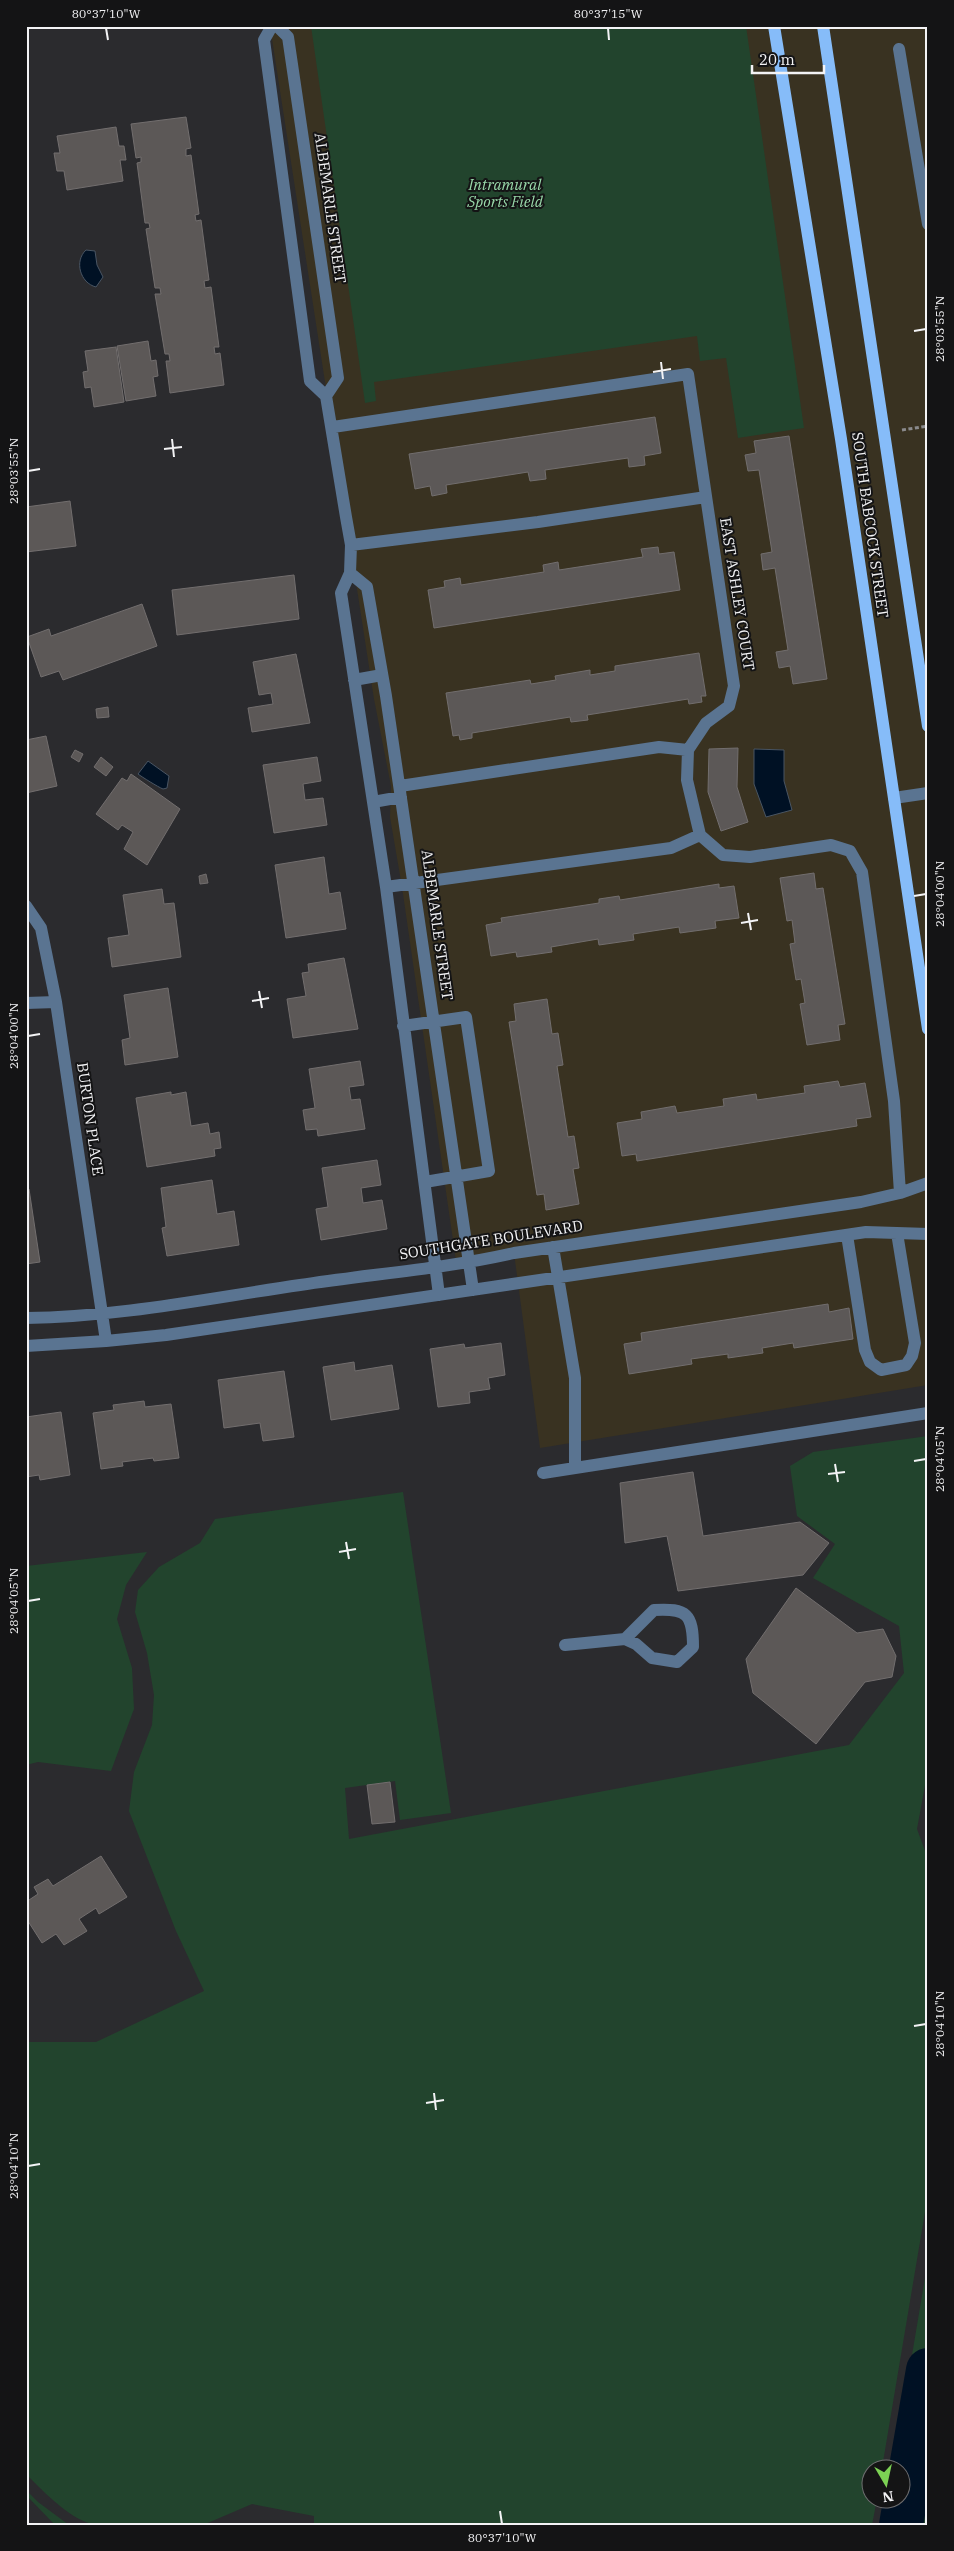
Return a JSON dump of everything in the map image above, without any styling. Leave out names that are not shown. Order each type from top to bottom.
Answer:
[{"type":"main road","name":"SOUTH BABCOCK STREET","points":[[774,26],[841,439],[928,1029]]},
{"type":"main road","name":"SOUTH BABCOCK STREET","points":[[822,26],[928,726]]},
{"type":"street","points":[[272,26],[264,40],[310,381],[326,396],[333,427],[351,545],[350,573],[341,593],[386,888],[403,1026],[426,1182],[439,1295]]},
{"type":"street","name":"ALBEMARLE STREET","points":[[277,26],[288,37],[338,378],[326,396]]},
{"type":"street","points":[[899,49],[928,224]]},
{"type":"street","name":"EAST ASHLEY COURT","points":[[333,427],[688,374],[734,686],[729,706],[706,723],[688,750]]},
{"type":"street","points":[[351,545],[706,497]]},
{"type":"street","name":"ALBEMARLE STREET","points":[[350,573],[367,587],[382,674],[415,884],[473,1290]]},
{"type":"street","points":[[354,680],[382,674]]},
{"type":"street","points":[[373,802],[400,792],[659,747],[688,750],[687,780],[700,835],[723,855],[750,857],[831,845],[850,851],[862,872],[894,1101],[900,1193]]},
{"type":"street","points":[[894,798],[928,793]]},
{"type":"street","points":[[386,888],[671,848],[700,835]]},
{"type":"street","name":"BURTON PLACE","points":[[26,906],[41,928],[56,1002],[106,1342]]},
{"type":"street","points":[[26,1003],[56,1002]]},
{"type":"street","points":[[403,1026],[466,1017],[489,1171],[426,1182]]},
{"type":"street","name":"SOUTHGATE BOULEVARD","points":[[26,1318],[102,1313],[435,1266],[469,1263],[553,1247],[860,1202],[900,1193],[928,1183]]},
{"type":"street","points":[[26,1346],[106,1342],[866,1232],[928,1234]]},
{"type":"street","points":[[847,1235],[865,1350],[870,1362],[881,1370],[906,1365],[912,1356],[915,1343],[897,1233]]},
{"type":"street","points":[[553,1247],[575,1378],[575,1468]]},
{"type":"street","points":[[543,1473],[928,1413]]},
{"type":"street","points":[[565,1645],[625,1639],[636,1644],[652,1658],[677,1662],[693,1647],[693,1626],[683,1612],[671,1609],[654,1610],[625,1639]]},
{"type":"path","points":[[899,430],[928,426]]},
{"type":"shaded area","points":[[270,26],[928,26],[928,1385],[540,1448],[514,1253],[456,1261],[402,887],[390,817],[391,786],[374,699]]},
{"type":"green space","name":"Intramural Sports Field","points":[[311,26],[746,26],[804,428],[738,438],[726,358],[700,361],[697,336],[374,382],[376,401],[365,403]]},
{"type":"green space","points":[[928,1436],[928,1769],[917,1829],[928,1859],[928,2194],[884,2458],[862,2458],[862,2508],[875,2508],[872,2525],[314,2525],[314,2516],[252,2504],[203,2525],[98,2525],[79,2519],[59,2506],[26,2474],[26,2042],[96,2042],[204,1991],[176,1931],[129,1811],[134,1772],[152,1725],[154,1695],[147,1653],[135,1612],[138,1590],[159,1567],[200,1543],[215,1519],[403,1492],[451,1813],[400,1820],[395,1781],[345,1788],[349,1839],[849,1745],[904,1673],[899,1626],[813,1578],[835,1544],[797,1516],[790,1466],[813,1452]]},
{"type":"green space","points":[[147,1552],[126,1585],[117,1619],[132,1668],[134,1709],[111,1771],[38,1762],[26,1765],[26,1566]]},
{"type":"green space","points":[[928,2260],[928,2382],[912,2474],[912,2458],[895,2458]]},
{"type":"green space","points":[[928,2445],[928,2525],[914,2525]]},
{"type":"green space","points":[[26,2490],[38,2502],[69,2525],[55,2525],[26,2495]]},
{"type":"green space","points":[[886,2508],[906,2508],[903,2525],[883,2525]]},
{"type":"water","points":[[86,250],[95,251],[97,265],[103,277],[96,287],[86,281],[80,271],[80,260]]},
{"type":"water","points":[[754,749],[784,750],[784,781],[792,810],[766,817],[754,784]]},
{"type":"water","points":[[148,761],[169,776],[167,788],[163,789],[138,774]]},
{"type":"building","points":[[186,117],[191,148],[186,149],[186,156],[191,155],[199,214],[195,215],[196,221],[201,220],[209,280],[204,281],[205,288],[211,287],[219,347],[214,347],[215,354],[220,353],[224,385],[170,393],[166,361],[170,361],[169,354],[165,354],[155,294],[161,294],[160,288],[155,288],[146,229],[150,228],[149,223],[145,223],[137,163],[141,162],[141,157],[136,158],[131,124]]},
{"type":"building","points":[[116,127],[119,146],[124,146],[126,160],[120,160],[123,181],[67,190],[64,171],[57,171],[54,153],[60,153],[57,136]]},
{"type":"building","points":[[148,341],[151,361],[156,360],[158,376],[153,377],[156,396],[126,401],[117,346]]},
{"type":"building","points":[[116,347],[124,402],[94,407],[91,387],[85,388],[83,372],[88,371],[85,351]]},
{"type":"building","points":[[655,417],[661,453],[644,456],[645,465],[629,467],[628,458],[545,470],[546,479],[530,481],[528,472],[446,485],[447,493],[432,496],[430,486],[415,489],[409,454]]},
{"type":"building","points":[[789,436],[827,679],[793,684],[790,666],[779,668],[776,652],[788,650],[775,568],[763,570],[761,554],[772,552],[759,470],[748,471],[745,455],[756,453],[754,441]]},
{"type":"building","points":[[70,501],[76,546],[26,552],[26,507]]},
{"type":"building","points":[[658,547],[659,554],[674,552],[680,590],[434,628],[428,590],[445,587],[444,581],[460,578],[461,585],[544,572],[543,565],[558,562],[559,570],[643,557],[641,549]]},
{"type":"building","points":[[294,575],[299,619],[177,635],[172,590]]},
{"type":"building","points":[[142,604],[157,646],[63,680],[59,671],[41,677],[27,637],[49,629],[51,636]]},
{"type":"building","points":[[699,653],[706,696],[701,696],[702,702],[689,704],[688,699],[587,715],[588,720],[571,722],[570,717],[472,733],[472,738],[460,740],[459,735],[453,736],[446,693],[530,680],[531,684],[556,680],[555,676],[590,670],[590,675],[615,671],[615,666]]},
{"type":"building","points":[[296,654],[310,723],[252,732],[248,708],[273,704],[271,693],[259,695],[253,662]]},
{"type":"building","points":[[108,707],[109,717],[97,718],[96,709]]},
{"type":"building","points":[[46,736],[57,786],[26,793],[26,740]]},
{"type":"building","points":[[738,748],[737,787],[748,822],[721,831],[708,792],[709,749]]},
{"type":"building","points":[[75,750],[83,754],[79,762],[71,757]]},
{"type":"building","points":[[101,757],[113,767],[106,776],[94,767]]},
{"type":"building","points":[[317,757],[321,781],[303,784],[305,800],[323,798],[327,825],[274,833],[263,765]]},
{"type":"building","points":[[131,774],[180,809],[147,865],[124,849],[133,832],[122,825],[118,830],[96,814],[122,778],[127,781]]},
{"type":"building","points":[[324,857],[329,894],[340,892],[346,929],[286,938],[275,865]]},
{"type":"building","points":[[814,873],[816,889],[823,888],[845,1024],[838,1025],[840,1040],[807,1045],[800,1004],[805,1003],[801,979],[796,980],[790,944],[795,943],[792,920],[787,921],[780,878]]},
{"type":"building","points":[[206,874],[208,883],[200,884],[199,876]]},
{"type":"building","points":[[719,884],[719,888],[734,886],[739,918],[715,921],[716,928],[680,933],[679,927],[633,934],[634,940],[599,945],[598,939],[551,947],[552,952],[517,957],[516,952],[491,956],[486,925],[502,922],[501,918],[599,903],[599,899],[619,896],[620,900]]},
{"type":"building","points":[[162,889],[164,904],[174,903],[181,957],[112,967],[108,938],[129,935],[123,895]]},
{"type":"building","points":[[344,958],[358,1029],[293,1038],[287,999],[306,996],[302,973],[309,972],[308,964]]},
{"type":"building","points":[[168,988],[178,1057],[125,1065],[122,1040],[130,1038],[124,995]]},
{"type":"building","points":[[547,999],[552,1034],[558,1033],[563,1065],[557,1066],[568,1137],[574,1136],[579,1168],[573,1169],[579,1204],[546,1210],[544,1194],[537,1195],[509,1022],[516,1021],[514,1004]]},
{"type":"building","points":[[360,1061],[364,1085],[349,1087],[351,1100],[360,1099],[365,1129],[318,1136],[317,1129],[306,1130],[303,1110],[315,1108],[309,1069]]},
{"type":"building","points":[[838,1081],[840,1087],[865,1083],[871,1117],[856,1119],[857,1126],[637,1161],[636,1154],[622,1156],[617,1123],[642,1119],[641,1112],[675,1106],[677,1113],[724,1106],[723,1099],[756,1094],[757,1100],[805,1093],[804,1086]]},
{"type":"building","points":[[171,1092],[171,1095],[186,1092],[191,1126],[208,1123],[210,1134],[219,1132],[221,1148],[214,1149],[215,1156],[147,1167],[136,1098]]},
{"type":"building","points":[[377,1160],[381,1185],[361,1188],[363,1203],[382,1200],[387,1229],[321,1240],[316,1209],[328,1207],[322,1168]]},
{"type":"building","points":[[212,1180],[217,1214],[234,1211],[239,1245],[167,1256],[162,1228],[166,1227],[161,1188]]},
{"type":"building","points":[[26,1189],[29,1189],[40,1262],[26,1264]]},
{"type":"building","points":[[828,1304],[829,1312],[849,1308],[853,1339],[794,1348],[793,1343],[762,1348],[763,1353],[728,1358],[728,1354],[691,1359],[692,1364],[629,1374],[624,1344],[642,1341],[641,1333]]},
{"type":"building","points":[[501,1343],[505,1375],[488,1378],[490,1389],[469,1392],[470,1403],[438,1407],[430,1349],[464,1344],[465,1348]]},
{"type":"building","points":[[354,1362],[355,1371],[392,1365],[399,1409],[331,1420],[323,1367]]},
{"type":"building","points":[[284,1371],[294,1437],[263,1441],[260,1423],[224,1428],[218,1380]]},
{"type":"building","points":[[144,1401],[145,1407],[171,1404],[179,1458],[154,1461],[153,1458],[122,1462],[123,1466],[101,1469],[93,1413],[114,1410],[113,1405]]},
{"type":"building","points":[[61,1412],[70,1475],[40,1480],[39,1475],[26,1477],[26,1417]]},
{"type":"building","points":[[693,1472],[703,1536],[800,1522],[829,1543],[803,1575],[678,1591],[667,1536],[625,1543],[620,1483]]},
{"type":"building","points":[[796,1588],[857,1633],[883,1629],[896,1656],[892,1677],[865,1682],[816,1744],[753,1693],[746,1659]]},
{"type":"building","points":[[390,1782],[395,1822],[372,1824],[367,1785]]},
{"type":"building","points":[[101,1856],[127,1897],[99,1914],[96,1908],[79,1919],[87,1931],[64,1945],[56,1934],[42,1943],[26,1918],[26,1902],[38,1894],[34,1887],[48,1879],[53,1886]]},
{"type":"waterway","points":[[901,2525],[928,2370]]}]
